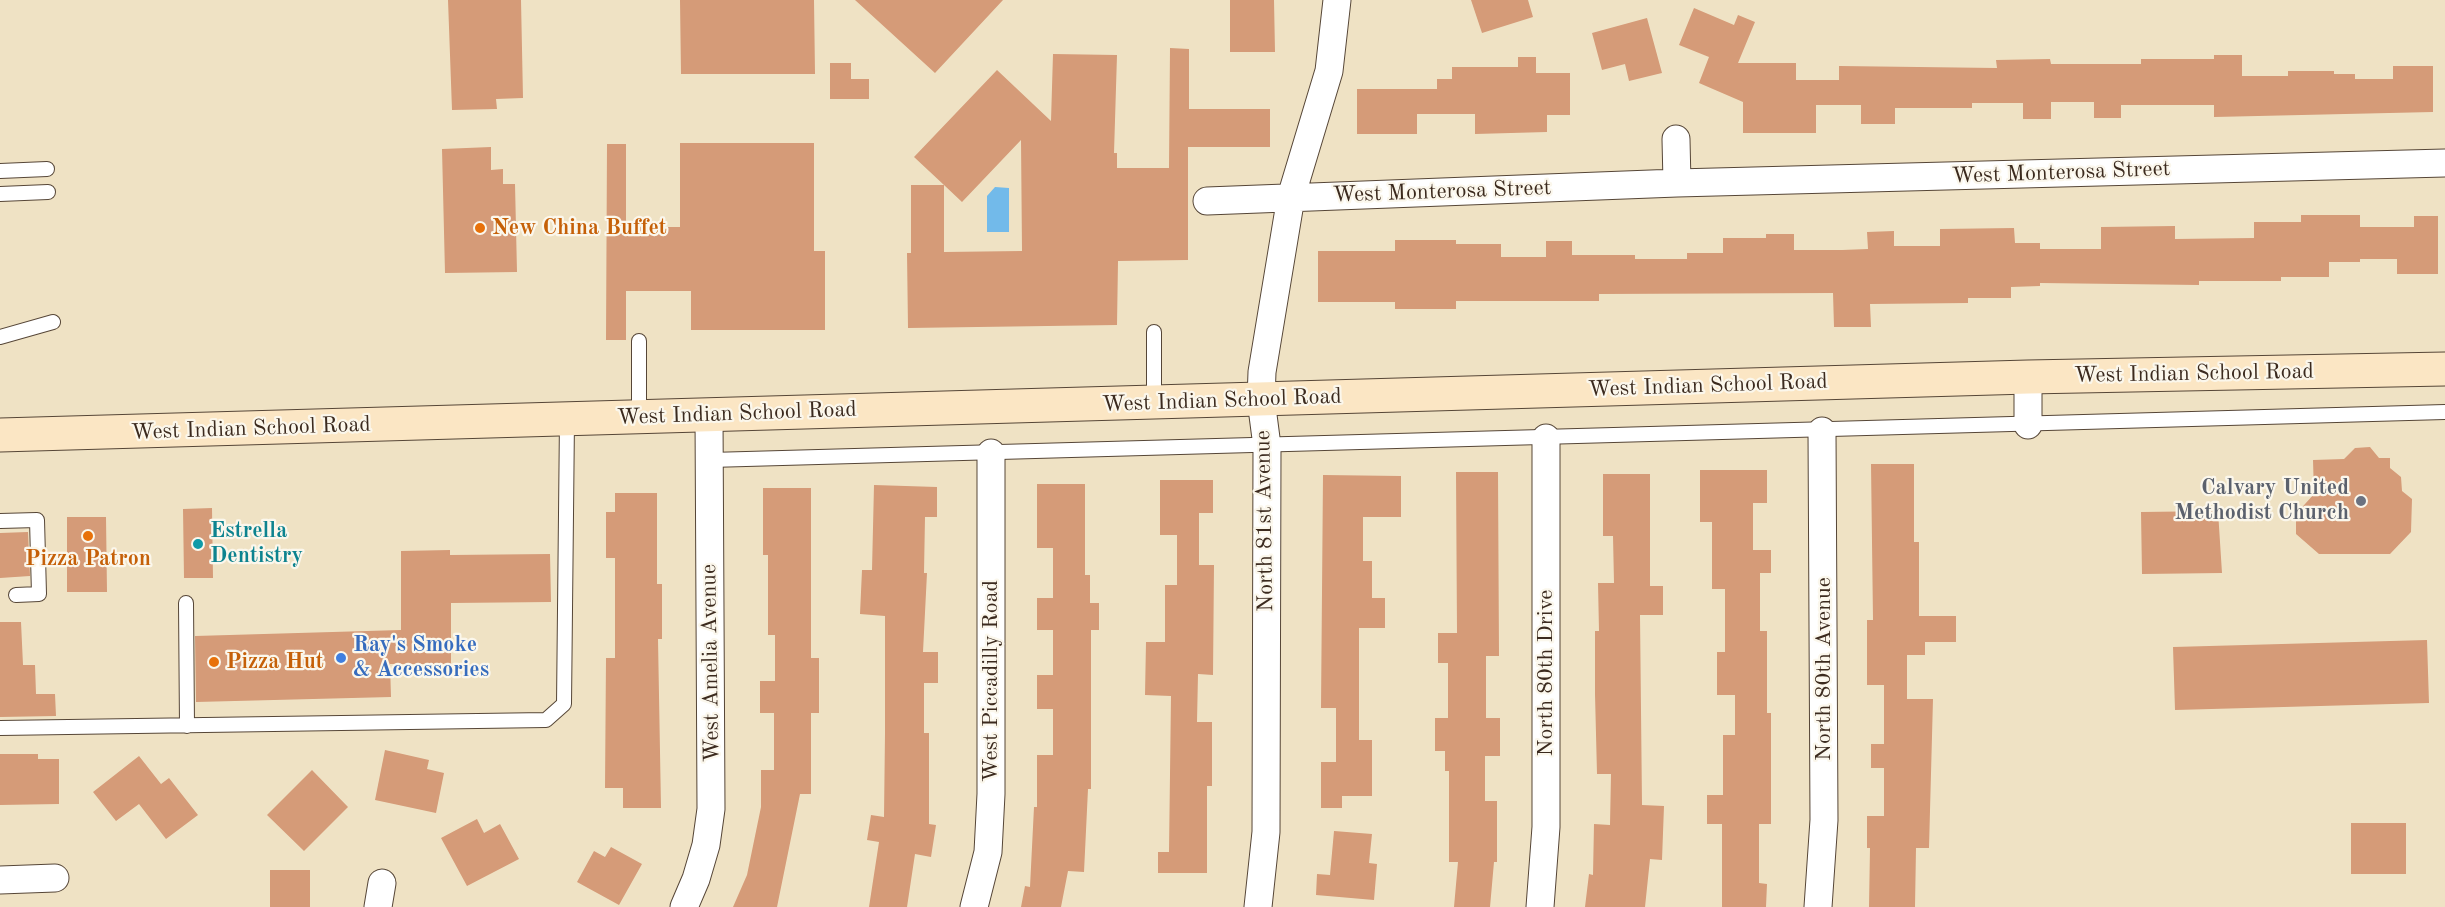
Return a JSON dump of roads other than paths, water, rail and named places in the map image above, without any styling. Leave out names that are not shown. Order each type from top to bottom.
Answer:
[{"type":"main road","name":"West Indian School Road","points":[[0,435],[2028,377],[2445,369]]},
{"type":"street","name":"North 81st Avenue","points":[[1258,907],[1266,832],[1267,446],[1261,400],[1262,372],[1291,197],[1329,70],[1337,0]]},
{"type":"street","points":[[1676,139],[1677,183]]},
{"type":"street","name":"West Monterosa Street","points":[[1207,201],[1677,183],[2445,163]]},
{"type":"street","points":[[2028,377],[2028,425]]},
{"type":"street","name":"West Amelia Avenue","points":[[684,907],[702,857],[711,809],[709,415]]},
{"type":"street","name":"North 80th Avenue","points":[[1818,907],[1824,820],[1822,431]]},
{"type":"street","name":"North 80th Drive","points":[[1540,907],[1546,827],[1546,438]]},
{"type":"street","name":"West Piccadilly Road","points":[[974,907],[988,852],[991,794],[991,453]]},
{"type":"street","points":[[0,880],[55,878]]},
{"type":"lane","points":[[0,171],[47,169]]},
{"type":"lane","points":[[0,194],[48,192]]},
{"type":"lane","points":[[0,337],[53,322]]},
{"type":"lane","points":[[1154,332],[1154,403]]},
{"type":"lane","points":[[639,341],[639,417]]},
{"type":"lane","name":"West Indian School Road","points":[[710,460],[2445,412]]},
{"type":"lane","points":[[0,728],[546,720],[564,704],[567,420]]},
{"type":"lane","points":[[0,521],[37,520],[39,594],[16,595]]},
{"type":"lane","points":[[186,603],[187,726]]},
{"type":"water","points":[[995,187],[1009,188],[1009,232],[987,232],[987,196]]},
{"type":"place","name":"New China Buffet","points":[[480,228]]},
{"type":"place","name":"Calvary United Methodist Church","points":[[2361,501]]},
{"type":"place","name":"Pizza Patron","points":[[88,536]]},
{"type":"place","name":"Estrella Dentistry","points":[[198,544]]},
{"type":"place","name":"Ray's Smoke & Accessories","points":[[341,658]]},
{"type":"place","name":"Pizza Hut","points":[[214,662]]}]
